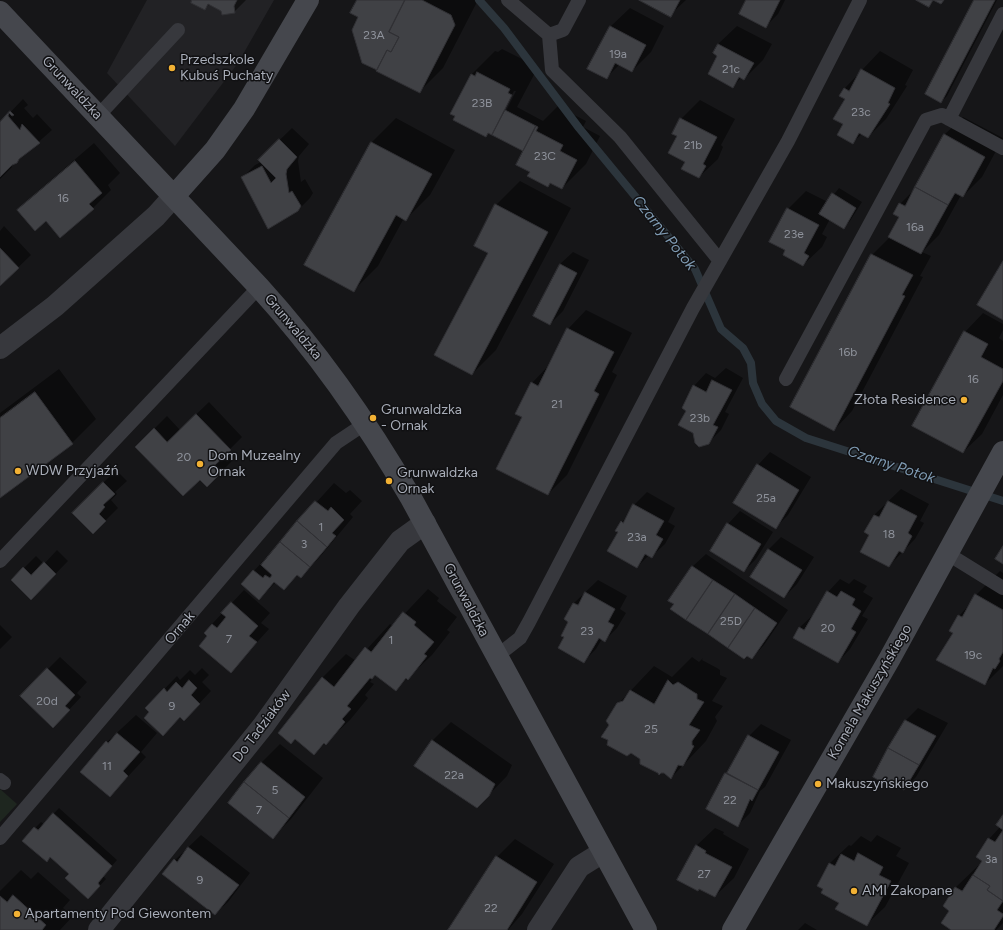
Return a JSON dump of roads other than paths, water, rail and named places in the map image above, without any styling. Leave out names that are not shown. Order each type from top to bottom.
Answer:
[{"type":"street","points":[[0,348],[55,306],[156,216],[215,150],[244,109],[308,0]]},
{"type":"street","name":"Grunwaldzka","points":[[0,12],[259,287],[312,348],[366,423],[425,523],[646,930]]},
{"type":"street","name":"Kornela Makuszyńskiego","points":[[733,930],[948,554],[1003,452]]},
{"type":"street","name":"Do Tadziaków","points":[[99,930],[264,726],[349,606],[400,541],[425,523]]},
{"type":"street","points":[[538,930],[579,867],[603,852]]},
{"type":"lane","points":[[508,0],[549,35],[552,70],[620,137],[720,261]]},
{"type":"lane","points":[[549,35],[563,30],[579,0]]},
{"type":"lane","points":[[497,656],[520,638],[529,622],[693,308],[788,141],[860,0]]},
{"type":"lane","points":[[949,119],[1003,14]]},
{"type":"lane","points":[[98,116],[178,30]]},
{"type":"lane","points":[[786,379],[926,120],[942,115],[1003,148]]},
{"type":"lane","name":"Grunwaldzka","points":[[0,561],[259,287]]},
{"type":"lane","name":"Ornak","points":[[0,838],[336,443],[366,423]]},
{"type":"lane","points":[[948,554],[1003,588]]},
{"type":"waterway","name":"Czarny Potok","points":[[479,0],[504,28],[579,128],[695,269],[721,329],[743,348],[751,363],[753,383],[762,404],[776,421],[806,438],[1003,501]]},
{"type":"place","name":"Przedszkole Kubuś Puchaty","points":[[172,68]]},
{"type":"place","name":"Złota Residence","points":[[964,400]]},
{"type":"place","name":"Grunwaldzka - Ornak","points":[[373,418]]},
{"type":"place","name":"Dom Muzealny Ornak","points":[[200,464]]},
{"type":"place","name":"WDW Przyjaźń","points":[[18,471]]},
{"type":"place","name":"Grunwaldzka Ornak","points":[[389,481]]},
{"type":"place","name":"Makuszyńskiego","points":[[818,784]]},
{"type":"place","name":"AMI Zakopane","points":[[854,891]]},
{"type":"place","name":"Apartamenty Pod Giewontem","points":[[17,914]]}]
